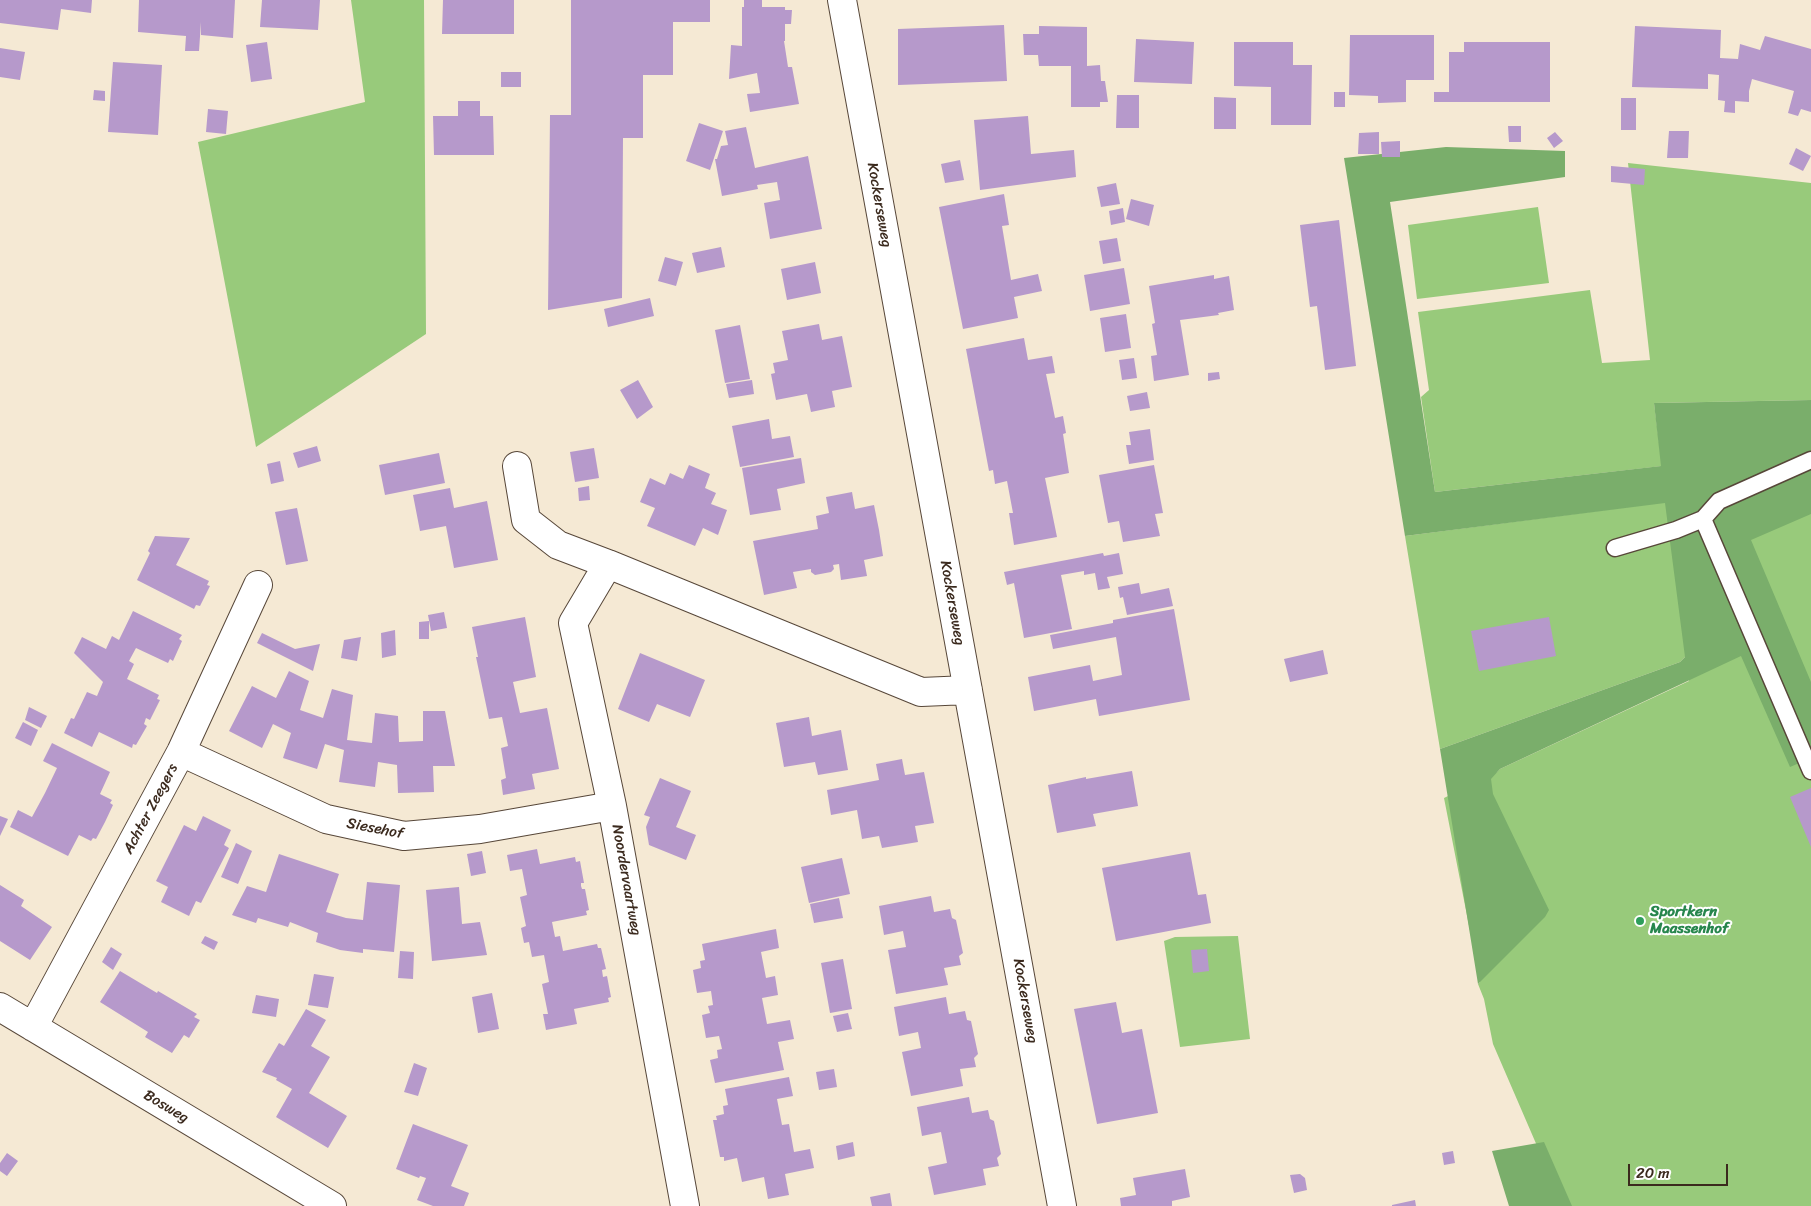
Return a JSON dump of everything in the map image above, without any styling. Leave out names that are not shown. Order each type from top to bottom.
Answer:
[{"type":"street","name":"Kockerseweg","points":[[842,0],[1062,1206]]},
{"type":"street","points":[[517,466],[526,520],[558,545],[921,692],[968,690]]},
{"type":"street","name":"Noordervaartweg","points":[[608,564],[573,623],[612,806],[685,1206]]},
{"type":"street","name":"Achter Zeegers","points":[[33,1027],[182,752],[258,585]]},
{"type":"street","name":"Siesehof","points":[[182,752],[326,818],[404,836],[480,829],[612,806]]},
{"type":"street","name":"Bosweg","points":[[0,1007],[332,1206]]},
{"type":"lane","points":[[1615,548],[1676,530],[1703,519],[1720,501],[1811,460]]},
{"type":"lane","points":[[1703,519],[1811,772]]},
{"type":"green space","points":[[351,0],[424,0],[426,334],[256,447],[198,142],[365,102]]},
{"type":"green space","points":[[1446,147],[1565,151],[1565,177],[1390,202],[1435,492],[1661,466],[1654,403],[1811,400],[1811,514],[1751,540],[1811,682],[1811,758],[1790,767],[1741,656],[1500,769],[1491,779],[1493,794],[1549,910],[1545,917],[1478,984],[1440,749],[1680,662],[1685,657],[1665,503],[1405,536],[1344,158]]},
{"type":"green space","points":[[1628,163],[1811,183],[1811,400],[1654,403],[1662,466],[1435,492],[1421,397],[1429,390],[1418,312],[1590,290],[1602,363],[1650,360]]},
{"type":"green space","points":[[1538,207],[1549,283],[1417,299],[1408,225]]},
{"type":"green space","name":"Sportkern Maassenhof","points":[[1811,440],[1811,1206],[1563,1206],[1493,1044],[1484,999],[1478,984],[1480,982],[1444,798],[1500,769],[1689,681],[1685,657],[1680,662],[1440,749],[1405,536],[1666,502]]},
{"type":"green space","points":[[1238,936],[1250,1039],[1180,1047],[1164,941],[1175,937]]},
{"type":"green space","points":[[1544,1142],[1572,1206],[1509,1206],[1492,1151]]},
{"type":"building","points":[[0,0],[92,0],[91,13],[61,9],[58,30],[0,23]]},
{"type":"building","points":[[139,0],[235,0],[233,38],[201,35],[201,22],[199,51],[185,51],[186,36],[138,32]]},
{"type":"building","points":[[262,0],[320,0],[318,30],[260,27]]},
{"type":"building","points":[[443,0],[514,0],[514,34],[442,34]]},
{"type":"building","points":[[571,0],[710,0],[710,22],[673,22],[673,75],[643,75],[643,138],[623,138],[622,298],[548,310],[550,115],[571,115]]},
{"type":"building","points":[[744,0],[762,0],[762,7],[785,7],[785,10],[792,10],[791,24],[785,24],[784,41],[788,67],[792,67],[799,104],[750,112],[747,94],[760,93],[757,73],[729,79],[731,45],[742,46],[742,7],[744,7]]},
{"type":"building","points":[[1004,25],[1007,81],[898,85],[898,29]]},
{"type":"building","points":[[1039,26],[1087,27],[1087,66],[1100,65],[1101,81],[1105,81],[1108,102],[1100,102],[1100,107],[1071,107],[1071,66],[1039,66],[1038,55],[1024,55],[1023,34],[1039,34]]},
{"type":"building","points":[[1635,26],[1721,30],[1720,58],[1738,59],[1740,44],[1760,50],[1765,36],[1811,49],[1811,112],[1801,109],[1798,116],[1788,113],[1794,91],[1752,79],[1749,102],[1735,101],[1735,113],[1724,112],[1725,101],[1718,100],[1719,75],[1708,74],[1708,89],[1632,87]]},
{"type":"building","points":[[1350,35],[1434,35],[1434,80],[1406,80],[1406,102],[1378,103],[1378,96],[1349,95]]},
{"type":"building","points":[[1136,39],[1194,42],[1192,84],[1134,82]]},
{"type":"building","points":[[267,42],[272,79],[251,82],[246,45]]},
{"type":"building","points":[[1234,42],[1293,42],[1293,65],[1312,65],[1311,125],[1271,125],[1271,87],[1234,86]]},
{"type":"building","points":[[1464,42],[1550,42],[1550,102],[1434,102],[1434,92],[1449,92],[1449,52],[1464,52]]},
{"type":"building","points":[[0,48],[25,52],[20,80],[0,77]]},
{"type":"building","points":[[113,62],[162,65],[158,135],[108,132]]},
{"type":"building","points":[[501,72],[521,72],[521,87],[501,87]]},
{"type":"building","points":[[94,90],[105,91],[105,101],[93,100]]},
{"type":"building","points":[[1334,92],[1345,92],[1345,107],[1334,107]]},
{"type":"building","points":[[1117,95],[1139,95],[1139,128],[1116,128]]},
{"type":"building","points":[[1214,97],[1236,98],[1236,129],[1214,129]]},
{"type":"building","points":[[1621,98],[1636,98],[1636,130],[1621,130]]},
{"type":"building","points":[[458,101],[480,101],[480,116],[493,116],[494,155],[434,155],[433,116],[458,116]]},
{"type":"building","points":[[208,109],[228,111],[226,134],[206,132]]},
{"type":"building","points":[[1028,116],[1031,154],[1074,150],[1076,177],[980,190],[974,120]]},
{"type":"building","points":[[699,123],[723,131],[710,170],[686,161]]},
{"type":"building","points":[[1508,126],[1521,126],[1521,142],[1509,142]]},
{"type":"building","points":[[746,127],[755,168],[808,156],[822,229],[770,239],[764,203],[780,200],[777,182],[757,185],[758,189],[722,196],[715,159],[717,159],[721,146],[728,145],[725,131]]},
{"type":"building","points":[[1669,131],[1689,131],[1688,158],[1667,158]]},
{"type":"building","points":[[1379,132],[1379,154],[1358,154],[1359,133]]},
{"type":"building","points":[[1555,132],[1563,141],[1554,148],[1547,138]]},
{"type":"building","points":[[1400,141],[1400,157],[1382,157],[1381,142]]},
{"type":"building","points":[[1796,148],[1811,156],[1803,171],[1789,164]]},
{"type":"building","points":[[960,160],[964,180],[945,183],[941,164]]},
{"type":"building","points":[[1611,166],[1645,169],[1644,185],[1611,182]]},
{"type":"building","points":[[1116,183],[1120,204],[1101,207],[1097,187]]},
{"type":"building","points":[[1004,194],[1009,225],[1002,226],[1011,280],[1038,274],[1042,291],[1014,297],[1018,318],[963,329],[939,207]]},
{"type":"building","points":[[1131,199],[1154,205],[1149,226],[1126,219]]},
{"type":"building","points":[[1123,208],[1125,222],[1111,225],[1109,211]]},
{"type":"building","points":[[1339,220],[1356,366],[1325,370],[1317,306],[1310,307],[1300,225]]},
{"type":"building","points":[[1117,238],[1121,261],[1103,264],[1099,241]]},
{"type":"building","points":[[721,247],[725,267],[697,273],[692,253]]},
{"type":"building","points":[[665,257],[683,262],[676,286],[658,281]]},
{"type":"building","points":[[815,262],[821,293],[787,300],[781,269]]},
{"type":"building","points":[[1124,268],[1130,304],[1090,311],[1084,275]]},
{"type":"building","points":[[1214,275],[1214,279],[1229,276],[1234,310],[1218,313],[1219,315],[1180,320],[1189,375],[1154,381],[1151,356],[1157,355],[1152,324],[1155,323],[1149,286]]},
{"type":"building","points":[[650,298],[654,316],[608,327],[604,309]]},
{"type":"building","points":[[1126,314],[1131,348],[1105,352],[1100,318]]},
{"type":"building","points":[[819,324],[822,340],[842,336],[852,387],[832,391],[835,407],[811,412],[807,394],[776,400],[771,374],[775,373],[773,363],[788,360],[782,331]]},
{"type":"building","points":[[740,325],[750,379],[725,383],[715,330]]},
{"type":"building","points":[[1024,338],[1028,360],[1052,356],[1055,373],[1046,374],[1055,418],[1063,416],[1066,433],[1063,434],[1069,473],[1045,478],[1057,537],[1014,545],[1009,513],[1013,513],[1007,481],[995,484],[993,470],[989,471],[966,349]]},
{"type":"building","points":[[1134,358],[1137,378],[1122,380],[1119,360]]},
{"type":"building","points":[[1219,372],[1220,379],[1208,381],[1208,373]]},
{"type":"building","points":[[638,380],[653,407],[637,419],[620,390]]},
{"type":"building","points":[[752,380],[754,394],[729,398],[726,384]]},
{"type":"building","points":[[1147,392],[1150,408],[1130,411],[1127,396]]},
{"type":"building","points":[[769,419],[772,439],[790,436],[794,457],[740,467],[732,426]]},
{"type":"building","points":[[1150,429],[1154,460],[1129,464],[1126,445],[1131,445],[1129,432]]},
{"type":"building","points":[[317,446],[321,461],[298,468],[293,453]]},
{"type":"building","points":[[594,448],[599,478],[575,482],[570,452]]},
{"type":"building","points":[[439,453],[445,483],[385,495],[379,465]]},
{"type":"building","points":[[801,458],[805,483],[777,489],[781,510],[750,515],[742,468]]},
{"type":"building","points":[[280,461],[284,481],[271,484],[267,464]]},
{"type":"building","points":[[689,465],[710,474],[705,488],[716,493],[711,504],[727,510],[718,535],[703,528],[695,546],[647,526],[655,508],[640,502],[650,478],[665,485],[670,473],[683,479]]},
{"type":"building","points":[[1154,465],[1163,513],[1155,514],[1160,536],[1123,542],[1119,521],[1108,523],[1099,475]]},
{"type":"building","points":[[589,486],[590,500],[579,501],[578,488]]},
{"type":"building","points":[[450,488],[454,508],[487,501],[498,560],[454,568],[446,526],[420,531],[413,495]]},
{"type":"building","points":[[852,492],[855,509],[874,505],[879,530],[883,556],[864,560],[867,576],[841,580],[839,564],[833,565],[834,569],[831,572],[815,575],[811,572],[811,569],[793,572],[797,588],[764,595],[753,541],[818,529],[816,516],[829,513],[826,497]]},
{"type":"building","points":[[297,508],[308,561],[286,565],[275,512]]},
{"type":"building","points":[[155,536],[190,538],[176,565],[209,581],[207,585],[210,586],[200,606],[196,605],[194,609],[137,580],[150,553],[148,551]]},
{"type":"building","points":[[1103,553],[1104,556],[1119,553],[1123,574],[1107,577],[1110,588],[1098,590],[1095,573],[1084,575],[1084,571],[1061,575],[1072,629],[1024,638],[1014,583],[1007,585],[1004,572]]},
{"type":"building","points":[[1139,583],[1141,594],[1169,588],[1173,606],[1127,615],[1123,597],[1120,598],[1118,587]]},
{"type":"building","points":[[1174,609],[1190,700],[1099,716],[1096,699],[1034,711],[1028,677],[1090,665],[1093,681],[1122,675],[1116,637],[1053,649],[1050,635],[1113,623],[1113,620]]},
{"type":"building","points":[[133,611],[182,635],[179,639],[182,641],[173,661],[170,659],[168,663],[136,648],[129,661],[134,664],[127,679],[159,695],[157,699],[160,700],[150,720],[146,718],[144,724],[147,726],[136,745],[133,744],[132,748],[99,732],[92,747],[64,733],[71,718],[74,719],[87,692],[97,696],[103,682],[74,653],[82,637],[106,649],[112,636],[119,640]]},
{"type":"building","points":[[444,612],[447,628],[431,631],[428,615]]},
{"type":"building","points":[[525,617],[536,677],[513,682],[520,713],[547,708],[559,769],[532,774],[535,789],[503,795],[501,780],[506,778],[501,748],[508,746],[502,717],[489,719],[476,657],[478,657],[472,627]]},
{"type":"building","points":[[1549,617],[1556,656],[1479,671],[1471,631]]},
{"type":"building","points":[[429,621],[429,639],[419,639],[419,622]]},
{"type":"building","points":[[395,630],[396,655],[382,658],[381,633]]},
{"type":"building","points":[[262,633],[295,649],[320,644],[313,671],[257,643]]},
{"type":"building","points":[[361,637],[357,661],[341,658],[344,640]]},
{"type":"building","points":[[1323,650],[1328,674],[1290,682],[1284,659]]},
{"type":"building","points":[[640,653],[705,680],[690,717],[657,704],[649,722],[618,709]]},
{"type":"building","points":[[289,671],[309,681],[300,710],[323,718],[332,689],[353,695],[347,740],[372,743],[375,713],[398,716],[399,742],[423,741],[423,711],[445,711],[455,766],[433,766],[434,792],[398,793],[397,765],[378,762],[375,787],[339,782],[344,750],[325,744],[317,769],[283,758],[291,733],[273,724],[262,748],[229,731],[252,686],[276,698]]},
{"type":"building","points":[[29,707],[47,716],[41,728],[25,720]]},
{"type":"building","points":[[809,717],[812,736],[841,730],[848,770],[818,775],[815,762],[784,767],[776,723]]},
{"type":"building","points":[[23,722],[38,730],[31,746],[15,738]]},
{"type":"building","points":[[52,743],[110,772],[100,794],[112,800],[110,803],[113,805],[105,822],[96,839],[93,838],[91,841],[79,835],[68,856],[10,827],[18,810],[32,817],[45,793],[57,768],[43,761]]},
{"type":"building","points":[[902,759],[905,775],[924,772],[934,823],[915,826],[918,842],[882,848],[879,836],[862,839],[857,810],[831,815],[827,790],[879,780],[876,764]]},
{"type":"building","points":[[1132,771],[1138,806],[1093,814],[1096,826],[1057,833],[1048,785],[1086,777],[1086,779]]},
{"type":"building","points":[[660,778],[691,791],[676,827],[696,835],[686,860],[649,845],[646,827],[650,817],[644,815]]},
{"type":"building","points":[[1811,788],[1811,847],[1790,797]]},
{"type":"building","points":[[0,816],[8,819],[0,836]]},
{"type":"building","points":[[203,816],[231,830],[224,845],[229,848],[201,903],[196,901],[189,916],[161,902],[168,887],[156,881],[184,825],[196,831]]},
{"type":"building","points":[[236,843],[252,851],[238,884],[221,877]]},
{"type":"building","points":[[537,849],[540,864],[575,857],[576,862],[580,861],[584,883],[581,883],[581,886],[582,889],[585,889],[589,910],[586,911],[587,915],[552,922],[555,937],[560,936],[563,951],[597,944],[598,948],[601,948],[606,969],[602,970],[603,977],[607,976],[611,997],[608,998],[609,1002],[574,1009],[577,1024],[546,1030],[543,1014],[548,1014],[542,984],[549,982],[544,955],[532,957],[529,942],[524,943],[521,928],[526,926],[520,897],[527,895],[522,869],[510,871],[507,855]]},
{"type":"building","points":[[482,851],[486,873],[471,876],[467,854]]},
{"type":"building","points":[[1190,852],[1198,895],[1206,894],[1211,923],[1116,941],[1102,868]]},
{"type":"building","points":[[279,854],[339,874],[326,912],[346,918],[363,920],[367,882],[400,885],[394,952],[363,949],[363,953],[340,950],[316,942],[318,933],[290,922],[288,927],[258,918],[256,923],[232,915],[247,886],[266,892]]},
{"type":"building","points":[[842,858],[850,894],[809,903],[801,867]]},
{"type":"building","points":[[0,885],[24,900],[21,906],[52,927],[30,960],[0,941]]},
{"type":"building","points":[[459,887],[462,924],[480,922],[487,955],[432,961],[426,890]]},
{"type":"building","points":[[931,896],[934,912],[950,909],[952,918],[956,920],[963,953],[959,956],[961,965],[944,968],[948,985],[896,994],[888,950],[906,947],[903,931],[884,935],[879,906]]},
{"type":"building","points":[[839,898],[843,918],[814,923],[810,904]]},
{"type":"building","points":[[776,929],[779,948],[761,952],[766,978],[775,976],[778,995],[762,998],[767,1024],[790,1020],[794,1039],[778,1042],[784,1070],[715,1083],[710,1060],[718,1058],[717,1050],[722,1049],[719,1036],[706,1038],[702,1015],[710,1013],[708,1006],[713,1005],[711,991],[697,993],[693,970],[701,968],[700,961],[705,960],[702,944]]},
{"type":"building","points":[[205,936],[218,942],[214,950],[201,943]]},
{"type":"building","points":[[111,947],[122,954],[113,970],[102,962]]},
{"type":"building","points":[[1207,949],[1209,971],[1193,973],[1191,950]]},
{"type":"building","points":[[400,951],[414,952],[413,979],[398,978]]},
{"type":"building","points":[[843,959],[852,1009],[830,1013],[821,963]]},
{"type":"building","points":[[120,971],[197,1014],[194,1017],[200,1020],[189,1038],[184,1035],[172,1053],[145,1037],[148,1032],[100,1002]]},
{"type":"building","points":[[314,974],[334,977],[328,1008],[308,1005]]},
{"type":"building","points":[[492,993],[499,1029],[478,1033],[472,997]]},
{"type":"building","points":[[256,995],[279,999],[276,1017],[252,1013]]},
{"type":"building","points":[[946,997],[949,1014],[965,1011],[967,1020],[971,1021],[978,1054],[974,1058],[976,1067],[960,1069],[963,1086],[911,1096],[902,1052],[921,1048],[918,1032],[899,1036],[894,1007]]},
{"type":"building","points":[[1116,1002],[1122,1033],[1142,1029],[1158,1113],[1097,1124],[1074,1009]]},
{"type":"building","points":[[306,1009],[326,1020],[311,1046],[330,1057],[309,1093],[347,1116],[328,1148],[276,1117],[292,1089],[276,1080],[277,1078],[262,1072],[279,1043],[284,1046]]},
{"type":"building","points":[[848,1013],[852,1029],[837,1032],[833,1016]]},
{"type":"building","points":[[414,1063],[427,1068],[418,1096],[404,1092]]},
{"type":"building","points":[[834,1069],[837,1087],[819,1090],[816,1072]]},
{"type":"building","points":[[789,1077],[793,1096],[777,1099],[782,1125],[789,1124],[794,1152],[810,1149],[814,1168],[785,1174],[789,1195],[768,1199],[764,1177],[742,1182],[737,1158],[724,1161],[724,1157],[720,1157],[713,1120],[717,1120],[716,1116],[724,1114],[723,1106],[728,1105],[725,1089]]},
{"type":"building","points":[[969,1097],[972,1113],[988,1110],[990,1119],[994,1121],[1001,1154],[997,1158],[999,1166],[983,1169],[986,1185],[934,1195],[928,1167],[947,1163],[941,1132],[922,1136],[917,1107]]},
{"type":"building","points":[[413,1124],[468,1145],[451,1186],[469,1193],[464,1206],[433,1206],[417,1200],[426,1178],[420,1176],[419,1178],[396,1169]]},
{"type":"building","points":[[853,1142],[855,1156],[838,1160],[836,1146]]},
{"type":"building","points":[[1453,1151],[1455,1163],[1444,1165],[1442,1153]]},
{"type":"building","points":[[7,1153],[18,1161],[7,1176],[0,1171],[0,1163]]},
{"type":"building","points":[[1185,1169],[1190,1197],[1172,1201],[1172,1206],[1121,1206],[1120,1198],[1136,1195],[1133,1178]]},
{"type":"building","points":[[1300,1174],[1305,1178],[1307,1190],[1294,1193],[1290,1175]]},
{"type":"building","points":[[890,1193],[892,1206],[872,1206],[870,1197]]},
{"type":"building","points":[[1415,1200],[1416,1206],[1392,1206],[1392,1205]]},
{"type":"place","name":"Sportkern Maassenhof","points":[[1640,921]]}]
